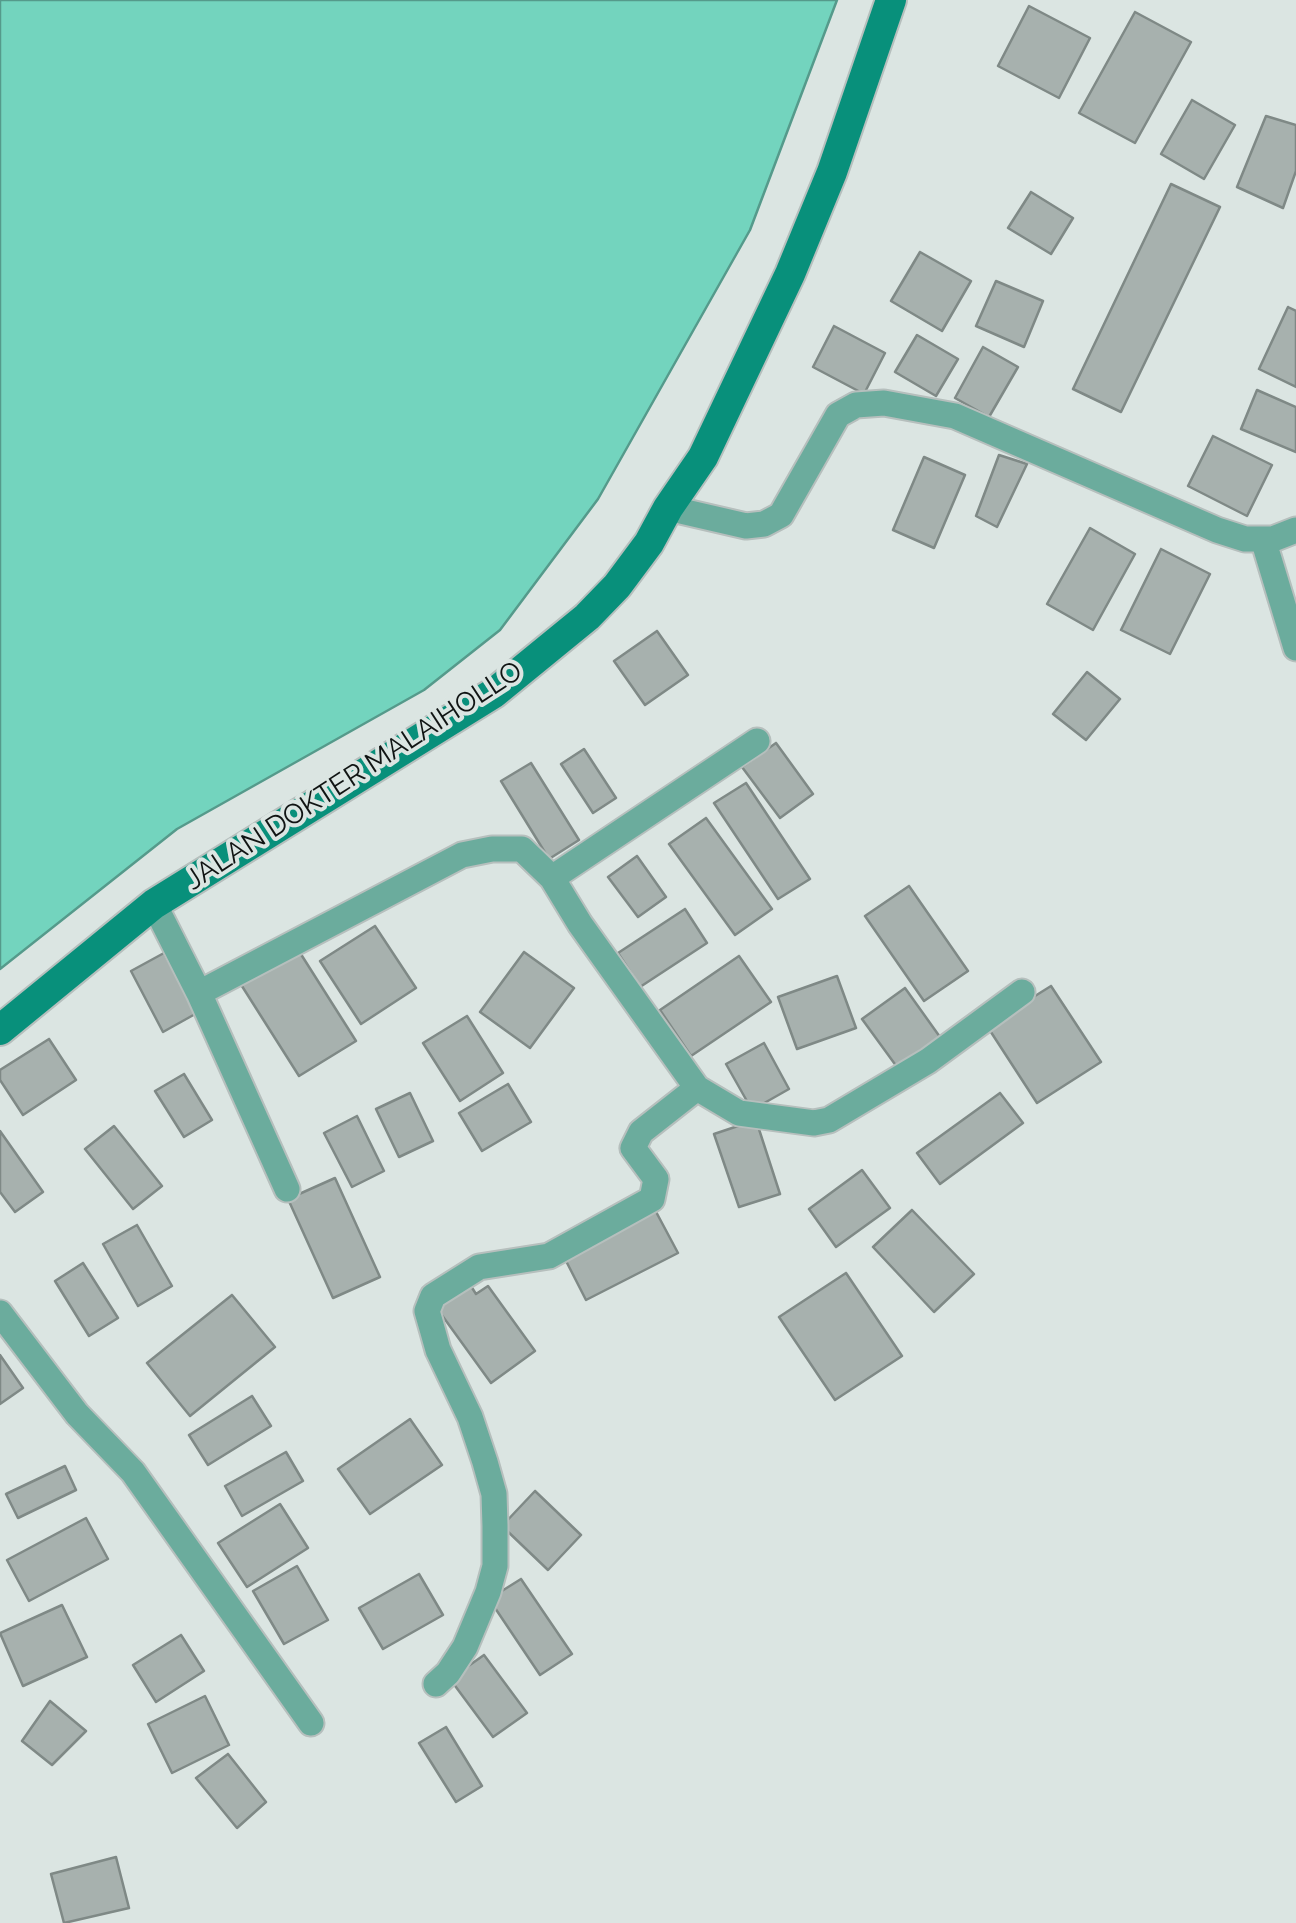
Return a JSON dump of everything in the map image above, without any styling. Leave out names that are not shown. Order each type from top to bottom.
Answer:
[{"type":"main road","name":"JALAN DOKTER MALAIHOLLO","points":[[0,1030],[154,904],[494,693],[588,618],[649,544],[703,457],[790,274],[832,172],[891,0]]},
{"type":"street","points":[[668,508],[746,526],[764,524],[781,515],[838,415],[856,405],[884,403],[955,416],[1217,530],[1246,538],[1273,539],[1296,530]]},
{"type":"street","points":[[1263,538],[1296,648]]},
{"type":"street","points":[[552,878],[757,741]]},
{"type":"street","points":[[199,993],[397,886],[462,855],[492,849],[522,849],[552,878],[580,924],[697,1088],[738,1113],[814,1124],[828,1120],[928,1060],[1022,992]]},
{"type":"street","points":[[154,904],[199,993],[286,1189]]},
{"type":"street","points":[[436,1684],[465,1647],[488,1592],[495,1566],[496,1526],[494,1494],[485,1462],[433,1332],[428,1311],[433,1296],[480,1267],[549,1256],[652,1199],[656,1180],[633,1148],[641,1132],[697,1088]]},
{"type":"street","points":[[0,1313],[77,1414],[134,1472],[311,1723]]},
{"type":"shaded area","points":[[0,0],[837,0],[750,230],[598,499],[500,630],[424,690],[177,829],[0,969]]},
{"type":"building","points":[[1029,6],[1090,38],[1059,98],[998,66]]},
{"type":"building","points":[[1135,12],[1191,42],[1135,143],[1079,113]]},
{"type":"building","points":[[1192,100],[1235,125],[1204,179],[1161,154]]},
{"type":"building","points":[[1266,116],[1296,125],[1296,171],[1283,208],[1237,187]]},
{"type":"building","points":[[1171,184],[1220,207],[1121,412],[1073,389]]},
{"type":"building","points":[[1031,192],[1073,218],[1051,254],[1008,228]]},
{"type":"building","points":[[920,252],[971,281],[942,331],[891,301]]},
{"type":"building","points":[[996,281],[1043,301],[1024,347],[976,326]]},
{"type":"building","points":[[1288,307],[1296,311],[1296,387],[1259,369]]},
{"type":"building","points":[[834,326],[885,353],[864,394],[813,367]]},
{"type":"building","points":[[917,335],[958,359],[936,396],[895,372]]},
{"type":"building","points":[[983,347],[1018,367],[989,417],[955,398]]},
{"type":"building","points":[[1257,390],[1296,407],[1296,452],[1241,429]]},
{"type":"building","points":[[1213,436],[1272,465],[1247,516],[1188,486]]},
{"type":"building","points":[[999,455],[1027,464],[997,527],[976,516]]},
{"type":"building","points":[[924,457],[965,475],[934,548],[893,530]]},
{"type":"building","points":[[1090,528],[1135,554],[1093,630],[1047,604]]},
{"type":"building","points":[[1161,549],[1210,574],[1170,654],[1121,630]]},
{"type":"building","points":[[657,631],[688,675],[645,705],[614,661]]},
{"type":"building","points":[[1087,672],[1120,699],[1086,740],[1053,714]]},
{"type":"building","points":[[776,743],[813,794],[780,818],[742,767]]},
{"type":"building","points":[[584,749],[616,798],[593,813],[561,764]]},
{"type":"building","points":[[531,763],[579,840],[549,859],[501,781]]},
{"type":"building","points":[[746,783],[810,879],[778,899],[714,803]]},
{"type":"building","points":[[706,818],[772,909],[735,935],[669,844]]},
{"type":"building","points":[[637,856],[666,897],[638,917],[608,877]]},
{"type":"building","points":[[909,886],[968,971],[924,1001],[865,916]]},
{"type":"building","points":[[685,909],[707,943],[640,987],[618,953]]},
{"type":"building","points":[[375,926],[416,988],[361,1024],[320,961]]},
{"type":"building","points":[[297,948],[356,1041],[299,1076],[240,983]]},
{"type":"building","points":[[524,952],[574,988],[530,1048],[480,1012]]},
{"type":"building","points":[[164,953],[197,1013],[163,1032],[131,971]]},
{"type":"building","points":[[739,956],[771,1002],[691,1056],[660,1010]]},
{"type":"building","points":[[837,976],[856,1028],[797,1049],[778,997]]},
{"type":"building","points":[[1051,986],[1101,1062],[1037,1103],[987,1026]]},
{"type":"building","points":[[905,988],[940,1037],[897,1067],[862,1019]]},
{"type":"building","points":[[467,1016],[503,1073],[460,1101],[423,1043]]},
{"type":"building","points":[[49,1039],[76,1080],[23,1115],[0,1080],[0,1070]]},
{"type":"building","points":[[764,1043],[789,1089],[752,1110],[726,1064]]},
{"type":"building","points":[[184,1074],[212,1120],[184,1137],[155,1091]]},
{"type":"building","points":[[508,1084],[531,1122],[482,1151],[459,1113]]},
{"type":"building","points":[[410,1093],[433,1141],[399,1157],[376,1109]]},
{"type":"building","points":[[1000,1093],[1023,1123],[940,1184],[917,1153]]},
{"type":"building","points":[[357,1116],[384,1171],[352,1187],[324,1133]]},
{"type":"building","points":[[756,1120],[780,1194],[739,1207],[714,1134]]},
{"type":"building","points":[[114,1126],[162,1186],[133,1209],[85,1149]]},
{"type":"building","points":[[0,1131],[43,1192],[15,1212],[0,1192]]},
{"type":"building","points":[[862,1170],[890,1208],[836,1247],[809,1209]]},
{"type":"building","points":[[335,1178],[380,1277],[333,1298],[288,1199]]},
{"type":"building","points":[[654,1208],[678,1253],[586,1300],[563,1255]]},
{"type":"building","points":[[912,1210],[974,1274],[934,1312],[873,1247]]},
{"type":"building","points":[[137,1225],[172,1286],[138,1306],[103,1244]]},
{"type":"building","points":[[83,1263],[118,1318],[89,1336],[55,1281]]},
{"type":"building","points":[[846,1273],[902,1356],[835,1400],[779,1317]]},
{"type":"building","points":[[469,1283],[476,1294],[488,1286],[535,1351],[491,1383],[436,1307]]},
{"type":"building","points":[[232,1295],[275,1347],[190,1416],[147,1363]]},
{"type":"building","points":[[0,1355],[23,1388],[0,1404]]},
{"type":"building","points":[[252,1396],[271,1426],[208,1465],[189,1435]]},
{"type":"building","points":[[410,1419],[442,1465],[370,1514],[338,1469]]},
{"type":"building","points":[[286,1452],[303,1481],[242,1516],[225,1486]]},
{"type":"building","points":[[65,1466],[76,1490],[18,1518],[6,1494]]},
{"type":"building","points":[[535,1491],[581,1535],[548,1570],[502,1526]]},
{"type":"building","points":[[280,1504],[308,1548],[247,1587],[218,1543]]},
{"type":"building","points":[[86,1518],[108,1559],[29,1601],[7,1560]]},
{"type":"building","points":[[297,1566],[328,1620],[284,1644],[253,1591]]},
{"type":"building","points":[[419,1574],[443,1615],[383,1649],[359,1608]]},
{"type":"building","points":[[521,1579],[572,1654],[540,1675],[489,1599]]},
{"type":"building","points":[[62,1605],[87,1657],[23,1686],[0,1633]]},
{"type":"building","points":[[181,1635],[204,1671],[156,1702],[133,1665]]},
{"type":"building","points":[[484,1655],[527,1713],[493,1737],[450,1679]]},
{"type":"building","points":[[205,1696],[229,1745],[172,1773],[148,1724]]},
{"type":"building","points":[[50,1701],[86,1731],[52,1765],[22,1741]]},
{"type":"building","points":[[446,1727],[482,1786],[456,1802],[419,1743]]},
{"type":"building","points":[[228,1754],[266,1802],[237,1828],[196,1778]]},
{"type":"building","points":[[116,1857],[129,1908],[64,1923],[51,1874]]}]
